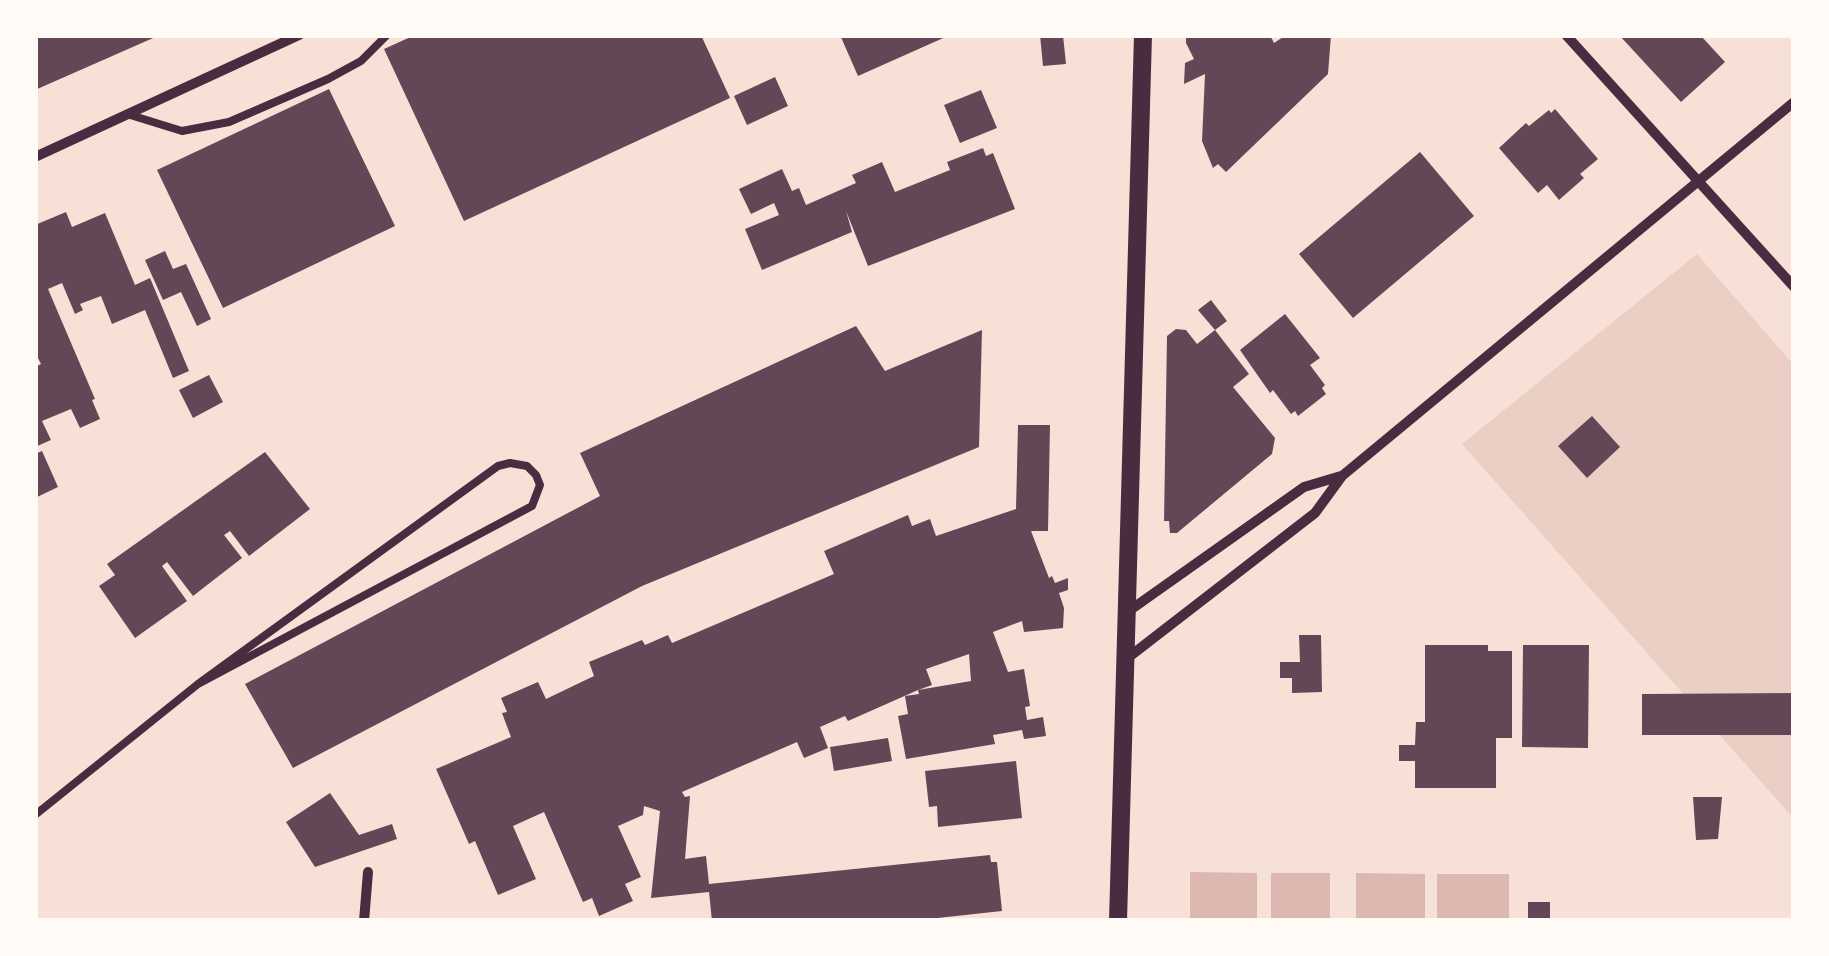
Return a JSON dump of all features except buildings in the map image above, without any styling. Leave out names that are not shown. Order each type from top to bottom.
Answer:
[{"type":"street","points":[[35,157],[299,35]]},
{"type":"street","points":[[1118,921],[1143,35]]},
{"type":"street","points":[[1566,35],[1794,287]]},
{"type":"street","points":[[1125,660],[1316,513],[1342,476],[1794,102]]},
{"type":"street","points":[[1126,613],[1304,487],[1342,476]]},
{"type":"street","points":[[364,921],[368,872]]},
{"type":"lane","points":[[127,114],[182,131],[229,122],[328,80],[361,60],[388,35]]},
{"type":"lane","points":[[35,815],[198,684],[498,466],[510,462],[527,466],[536,475],[540,485],[532,506],[198,684]]},
{"type":"shaded area","points":[[1697,254],[1794,365],[1794,819],[1462,444]]},
{"type":"shaded area","points":[[1190,872],[1257,873],[1257,921],[1190,921]]},
{"type":"shaded area","points":[[1271,873],[1330,873],[1330,921],[1271,921]]},
{"type":"shaded area","points":[[1356,873],[1425,874],[1425,921],[1356,921]]},
{"type":"shaded area","points":[[1437,874],[1509,874],[1509,921],[1437,921]]}]
